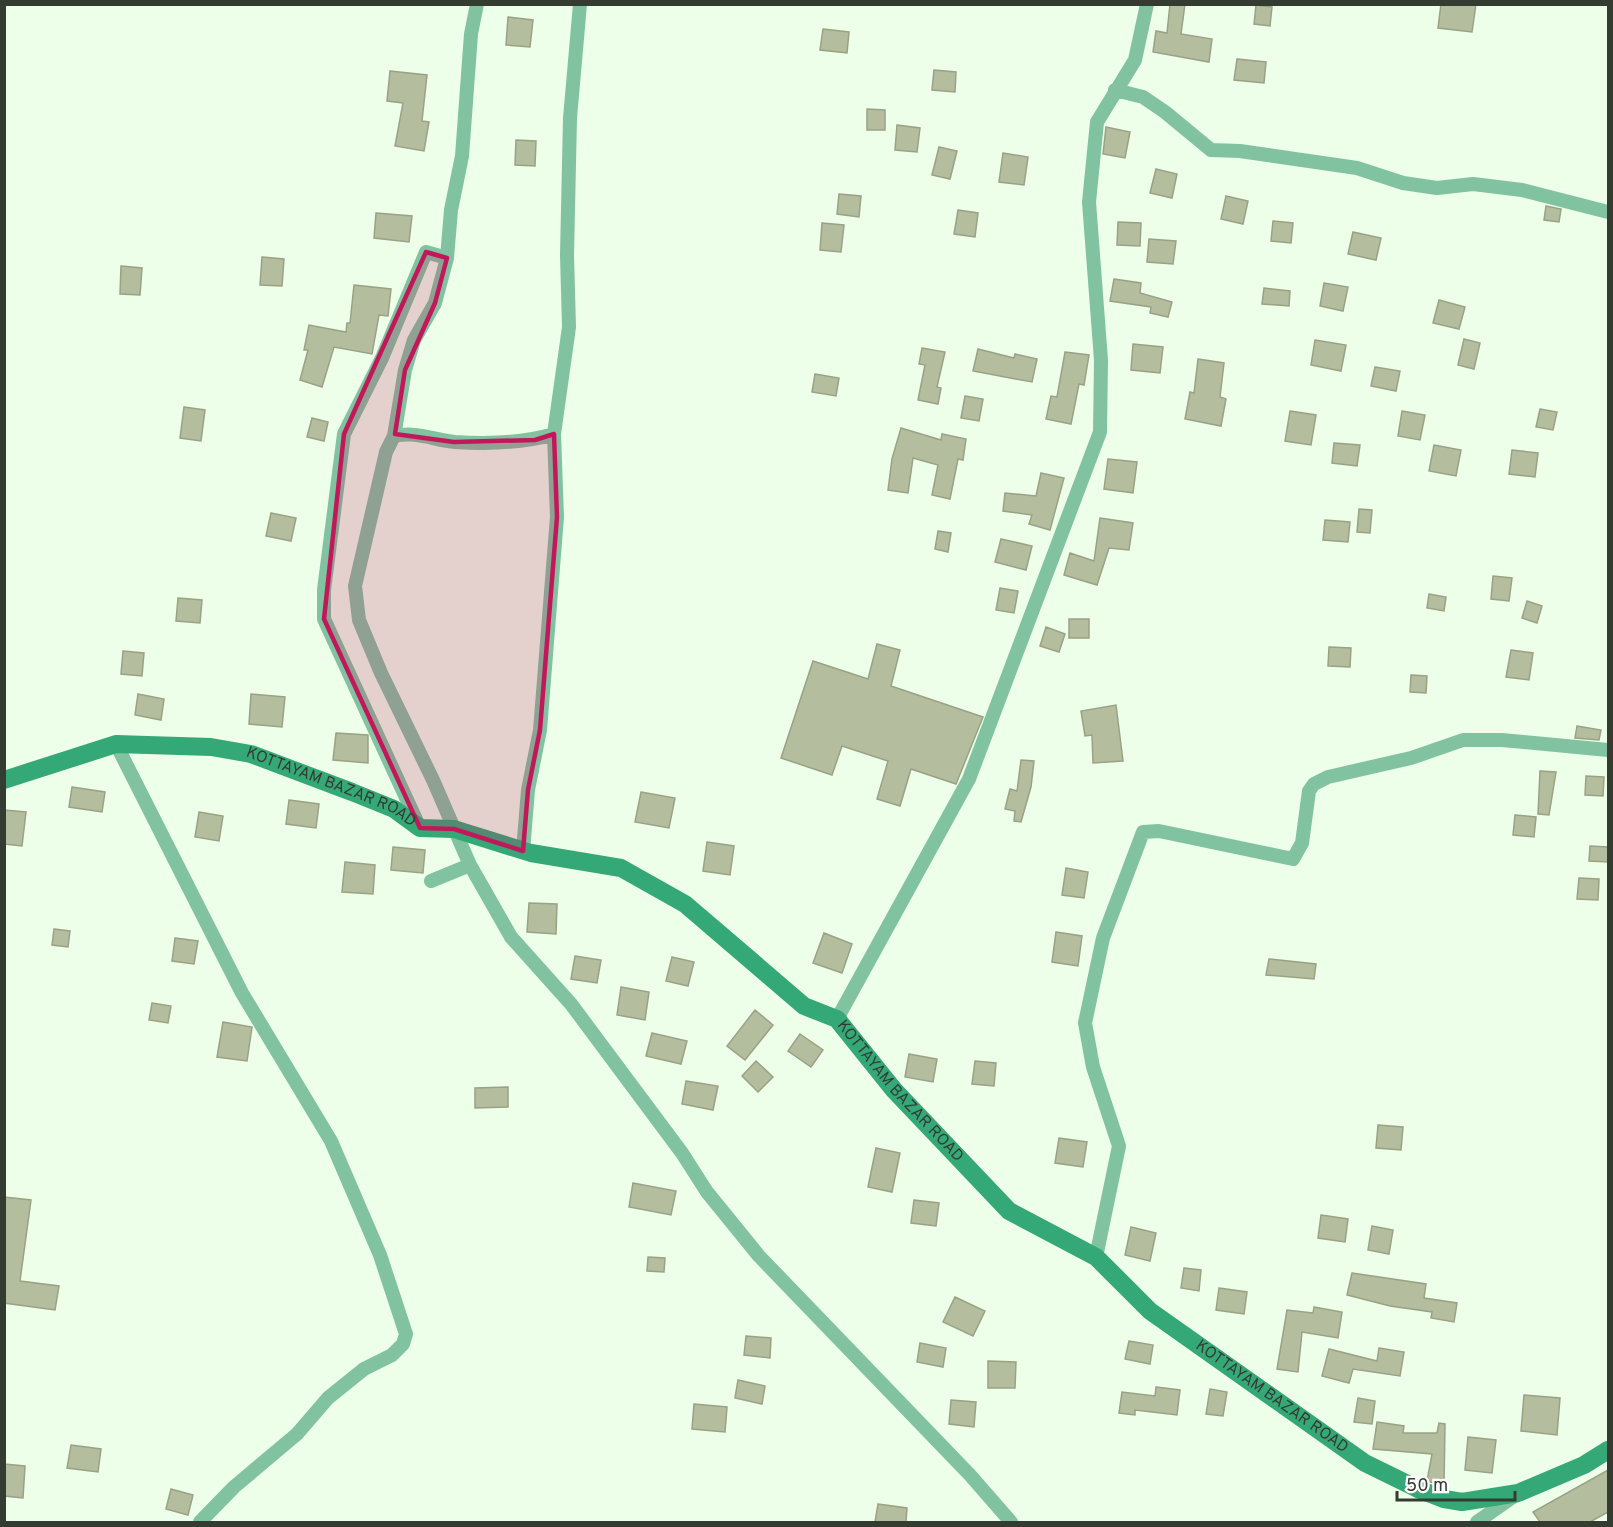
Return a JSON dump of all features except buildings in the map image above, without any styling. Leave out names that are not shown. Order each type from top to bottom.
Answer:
[{"type":"main road","name":"KOTTAYAM BAZAR ROAD","points":[[4,780],[116,744],[211,747],[251,754],[394,809],[420,828],[451,829],[523,851],[621,868],[685,904],[804,1006],[837,1019],[894,1090],[1009,1211],[1096,1257],[1150,1311],[1365,1463],[1444,1499],[1462,1502],[1518,1493],[1584,1465],[1608,1450]]},
{"type":"street","points":[[477,4],[471,34],[462,156],[451,210],[447,258],[435,303],[414,340],[405,369],[394,436],[386,452],[368,524],[356,586],[359,620],[381,673],[433,780],[451,829],[511,937],[572,1004],[682,1154],[707,1192],[759,1256],[970,1474],[1011,1522]]},
{"type":"street","points":[[523,851],[528,790],[540,730],[557,517],[554,434],[569,327],[567,255],[570,118],[580,4]]},
{"type":"street","points":[[837,1019],[969,779],[1100,432],[1101,360],[1089,202],[1097,122],[1134,60],[1147,4]]},
{"type":"street","points":[[1115,90],[1143,97],[1165,111],[1211,150],[1240,151],[1358,168],[1403,183],[1437,188],[1473,184],[1522,190],[1608,212]]},
{"type":"street","points":[[420,828],[324,619],[324,590],[344,434],[382,357],[426,252],[447,258]]},
{"type":"street","points":[[394,436],[417,434],[454,442],[535,440],[554,434]]},
{"type":"street","points":[[1096,1257],[1119,1146],[1093,1067],[1085,1023],[1103,938],[1143,832],[1159,831],[1293,859],[1302,843],[1309,791],[1314,784],[1328,777],[1411,758],[1462,740],[1502,740],[1608,750]]},
{"type":"street","points":[[116,744],[242,993],[331,1141],[380,1255],[406,1334],[404,1344],[392,1355],[364,1369],[328,1398],[297,1434],[234,1487],[200,1522]]},
{"type":"street","points":[[431,881],[470,865]]},
{"type":"street","points":[[1479,1522],[1518,1493]]},
{"type":"highlighted area","points":[[426,252],[447,258],[435,303],[405,370],[395,434],[454,442],[535,440],[554,434],[557,517],[540,730],[528,790],[523,851],[454,829],[420,828],[324,619],[344,434]]}]
